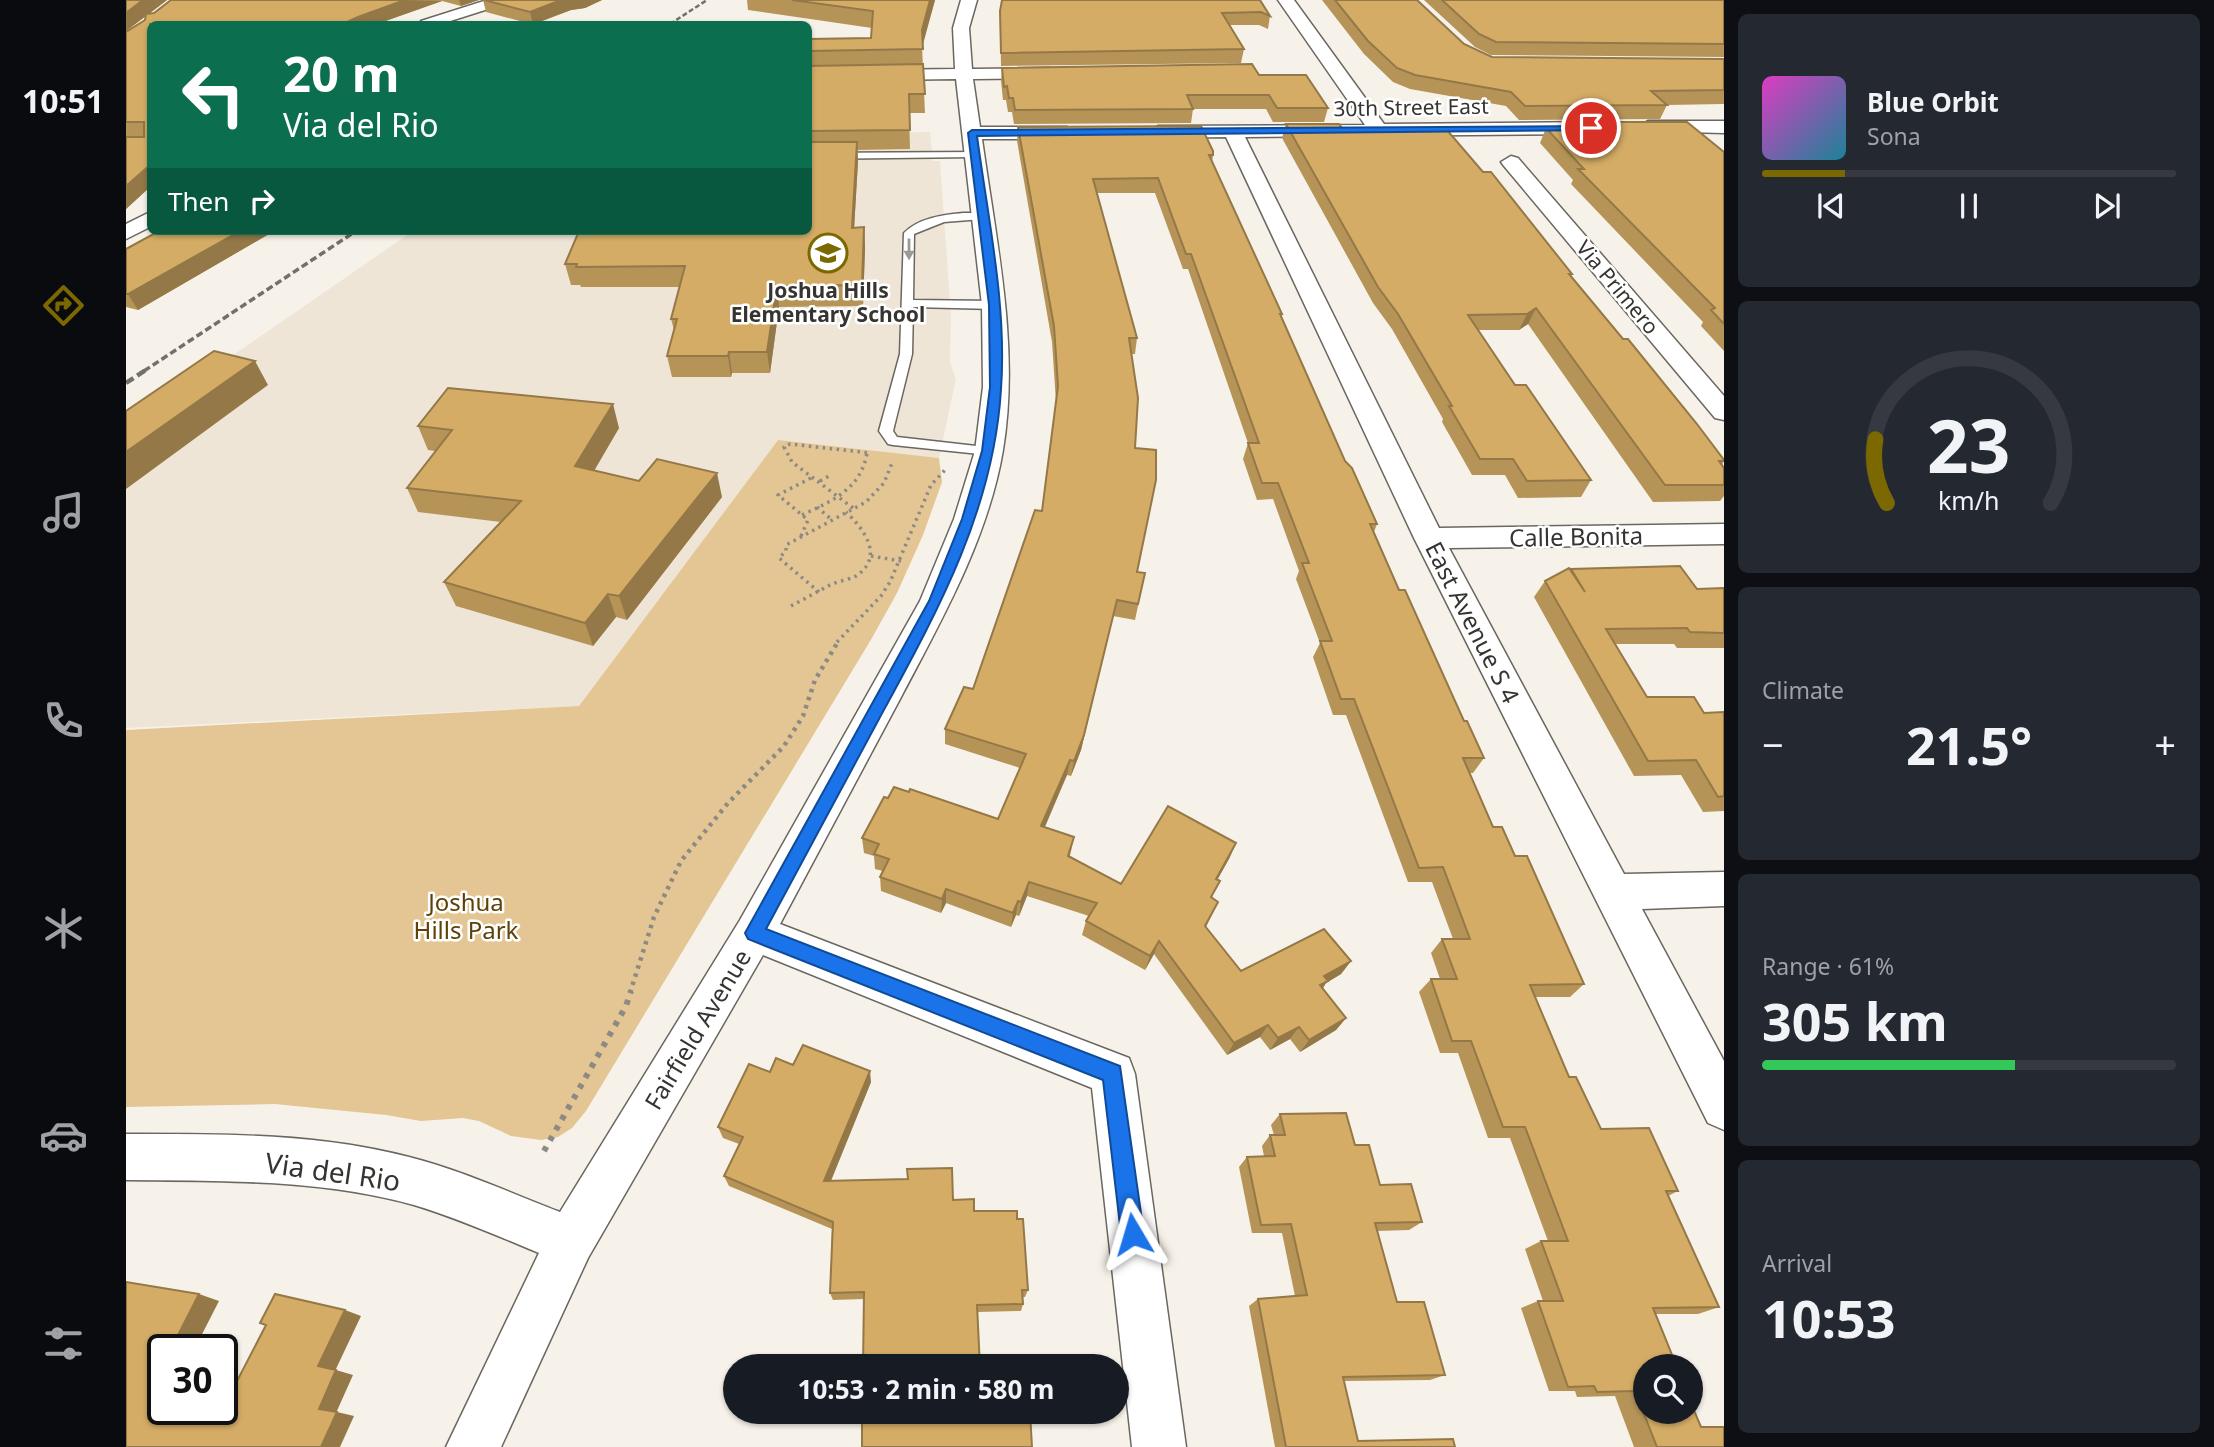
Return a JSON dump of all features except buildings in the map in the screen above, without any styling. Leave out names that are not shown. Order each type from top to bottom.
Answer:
[{"type":"street","points":[[436,21],[502,0]]},
{"type":"street","name":"Fairfield Avenue","points":[[473,1447],[571,1241],[754,933],[936,601],[969,519],[989,451],[996,387],[994,305],[964,74],[961,27],[969,0]]},
{"type":"street","points":[[1286,0],[1379,131]]},
{"type":"street","points":[[441,4],[462,12]]},
{"type":"street","points":[[812,76],[1071,72]]},
{"type":"street","name":"30th Street East","points":[[1137,132],[1724,127]]},
{"type":"street","name":"East Avenue S 4","points":[[1233,131],[1429,538],[1724,1107]]},
{"type":"street","points":[[973,144],[1082,132]]},
{"type":"street","name":"Via Primero","points":[[1511,162],[1724,412]]},
{"type":"street","points":[[126,233],[147,220]]},
{"type":"street","name":"Calle Bonita","points":[[1429,538],[1724,534]]},
{"type":"street","points":[[1612,892],[1724,889]]},
{"type":"street","points":[[754,933],[1113,1073],[1159,1447]]},
{"type":"street","name":"Via del Rio","points":[[126,1157],[209,1157],[346,1168],[412,1181],[571,1241]]},
{"type":"lane","points":[[812,156],[973,144]]},
{"type":"lane","points":[[982,216],[943,218],[916,227],[909,233],[906,354],[886,431],[893,441],[989,451]]},
{"type":"lane","points":[[908,303],[994,305]]},
{"type":"path","points":[[853,508],[792,462],[785,447],[790,444],[876,454]]},
{"type":"path","points":[[802,515],[839,496],[862,474],[867,453]]},
{"type":"path","points":[[819,592],[779,558],[786,551],[786,545],[853,508],[879,490],[895,456]]},
{"type":"path","points":[[544,1151],[626,1006],[654,917],[681,861],[728,803],[784,747],[803,716],[829,653],[855,619],[881,596],[901,561],[931,485],[947,468],[939,464]]},
{"type":"path","points":[[820,481],[830,476]]},
{"type":"path","points":[[801,537],[808,520],[778,495],[811,478]]},
{"type":"path","points":[[817,507],[832,520]]},
{"type":"path","points":[[792,606],[856,576],[864,569],[871,556],[872,547],[867,536],[846,512]]},
{"type":"path","points":[[871,556],[901,561]]},
{"type":"shaded area","points":[[930,132],[933,161],[940,161],[951,316],[950,362],[956,379],[939,458],[778,440],[579,706],[126,728],[126,429],[407,235],[812,235],[812,134]]},
{"type":"green space","name":"Joshua Hills Park","points":[[778,440],[939,458],[942,482],[923,535],[897,593],[872,638],[586,1111],[572,1128],[558,1137],[541,1140],[511,1136],[479,1121],[463,1118],[421,1121],[275,1104],[126,1107],[126,730],[579,706]]},
{"type":"railway","points":[[675,21],[707,0]]},
{"type":"railway","points":[[144,371],[350,235]]},
{"type":"railway","points":[[126,383],[144,371]]},
{"type":"place","name":"Joshua Hills Elementary School","points":[[828,253]]},
{"type":"route","points":[[1133,1234],[1113,1073],[754,933],[936,601],[969,519],[989,451],[996,387],[994,305],[972,133],[1591,128]]}]
